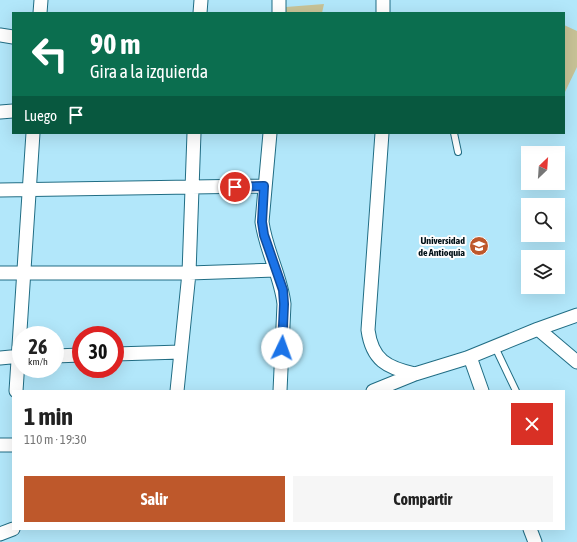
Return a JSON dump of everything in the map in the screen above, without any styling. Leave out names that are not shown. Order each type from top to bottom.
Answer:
[{"type":"street","points":[[40,12],[41,0]]},
{"type":"street","points":[[200,12],[201,0]]},
{"type":"street","points":[[279,0],[279,12]]},
{"type":"street","points":[[383,0],[383,12]]},
{"type":"street","points":[[0,35],[12,37]]},
{"type":"street","points":[[0,112],[12,111]]},
{"type":"street","points":[[21,326],[33,134]]},
{"type":"street","points":[[177,390],[189,273],[194,134]]},
{"type":"street","points":[[270,134],[264,186],[262,222],[264,235],[283,290],[284,304],[280,390]]},
{"type":"street","points":[[382,134],[368,330],[370,344],[376,355],[394,369],[415,374]]},
{"type":"street","points":[[0,190],[264,186]]},
{"type":"street","points":[[0,273],[189,273],[275,270]]},
{"type":"street","points":[[375,390],[415,374],[470,357],[538,329],[577,315]]},
{"type":"street","points":[[538,329],[577,362]]},
{"type":"street","points":[[124,354],[181,352]]},
{"type":"street","points":[[0,358],[12,357]]},
{"type":"street","points":[[470,357],[482,390]]},
{"type":"street","points":[[16,390],[17,378]]},
{"type":"street","points":[[0,445],[12,445]]},
{"type":"street","points":[[0,534],[12,529]]},
{"type":"street","points":[[530,530],[535,542]]},
{"type":"lane","points":[[454,134],[458,152]]},
{"type":"lane","points":[[495,347],[516,390]]},
{"type":"shaded area","points":[[324,4],[322,12],[281,12],[280,5],[286,7]]},
{"type":"shaded area","points":[[565,25],[577,31],[577,67],[565,92]]},
{"type":"place","name":"Universidad de Antioquia","points":[[479,246]]},
{"type":"route","points":[[235,187],[264,186],[262,222],[264,235],[283,290],[284,304],[282,348]]}]
